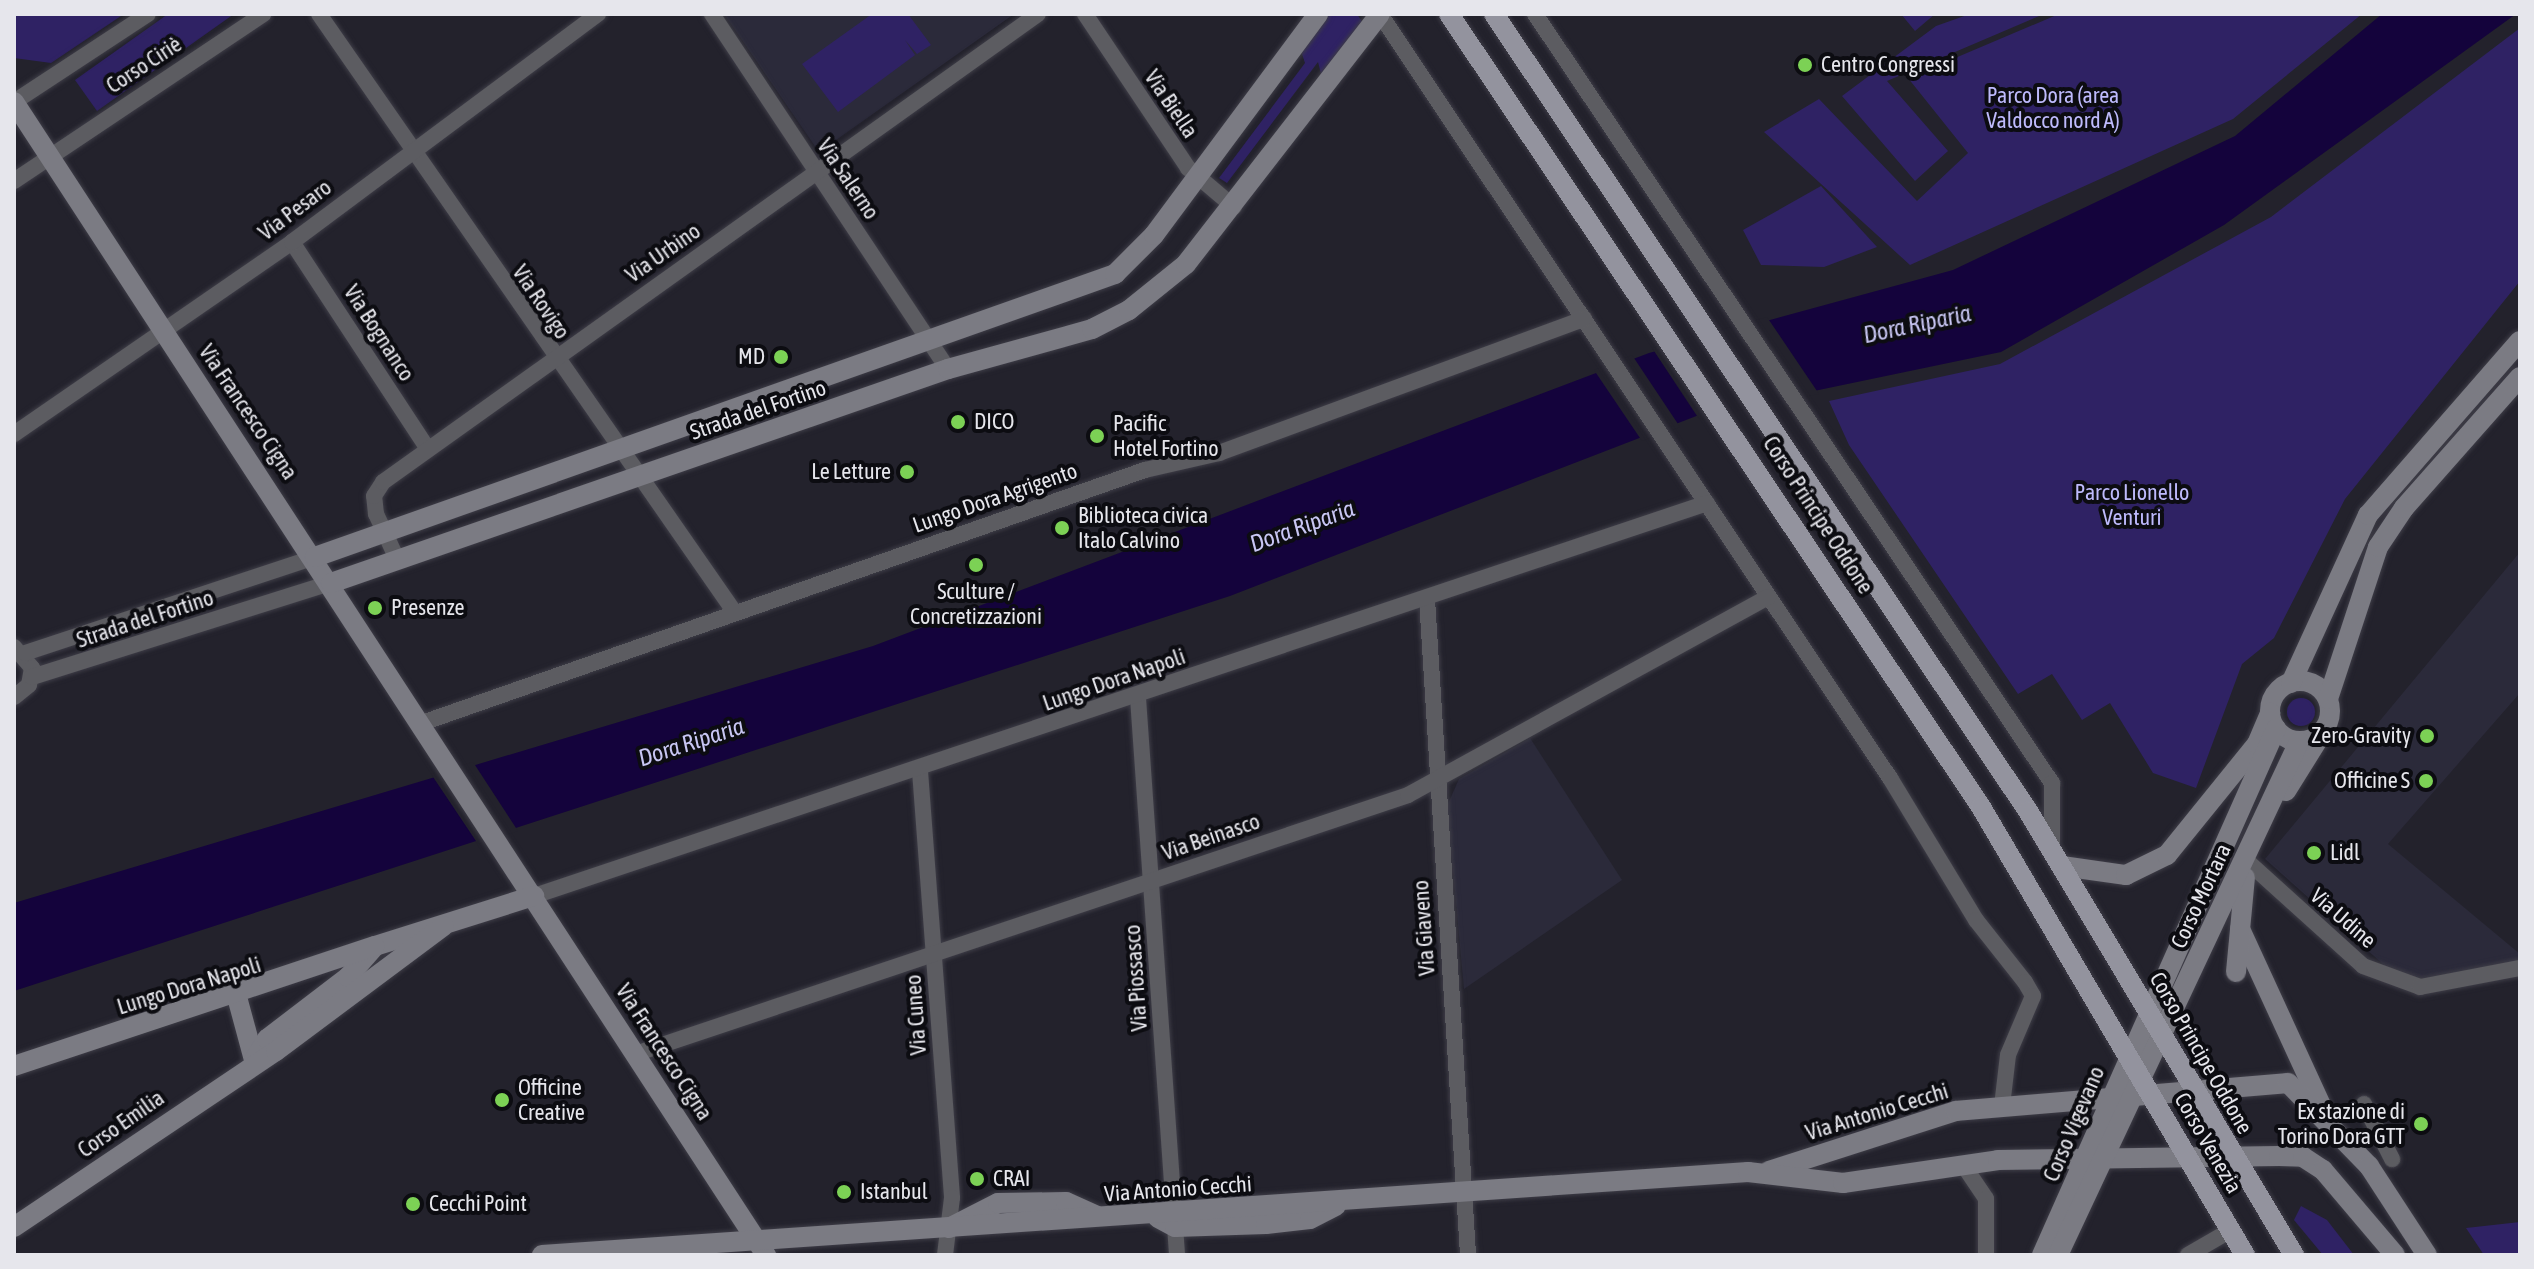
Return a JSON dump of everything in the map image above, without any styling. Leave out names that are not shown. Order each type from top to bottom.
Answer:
[{"type":"main road","name":"Corso Principe Oddone","points":[[1449,14],[1663,325],[1981,807],[2130,1055]]},
{"type":"main road","name":"Corso Principe Oddone","points":[[1494,14],[1699,311],[2057,858],[2234,1157]]},
{"type":"main road","name":"Corso Venezia","points":[[2130,1055],[2143,1088],[2188,1157],[2245,1255]]},
{"type":"main road","name":"Corso Venezia","points":[[2234,1157],[2294,1255]]},
{"type":"street","name":"Corso Ciriè","points":[[14,102],[148,14]]},
{"type":"street","name":"Corso Ciriè","points":[[14,181],[263,14]]},
{"type":"street","name":"Via Rovigo","points":[[319,14],[552,357],[622,449],[733,610]]},
{"type":"street","name":"Via Pesaro","points":[[14,434],[292,242],[411,149],[598,14]]},
{"type":"street","name":"Via Salerno","points":[[712,14],[948,369]]},
{"type":"street","name":"Via Urbino","points":[[397,559],[374,496],[428,449],[552,357],[1038,14]]},
{"type":"street","name":"Via Biella","points":[[1085,14],[1196,176],[1234,207]]},
{"type":"street","name":"Strada del Fortino","points":[[19,650],[386,534],[1115,274],[1139,254],[1318,14]]},
{"type":"street","name":"Strada del Fortino","points":[[32,677],[331,583],[948,369],[1092,329],[1129,310],[1186,264],[1234,207],[1380,14]]},
{"type":"street","points":[[1380,14],[2033,996],[2008,1055],[2002,1106]]},
{"type":"street","points":[[1535,14],[1731,298],[2052,783],[2057,858],[2126,875],[2167,855],[2273,721],[2274,698],[2291,683],[2368,515],[2520,341]]},
{"type":"street","name":"Via Francesco Cigna","points":[[14,102],[315,557],[762,1248]]},
{"type":"street","name":"Via Bognanco","points":[[292,242],[428,449]]},
{"type":"street","name":"Lungo Dora Agrigento","points":[[422,723],[733,610],[1443,374],[1584,319]]},
{"type":"street","points":[[2236,972],[2237,922],[2248,862],[2324,730],[2328,699],[2378,547],[2520,377]]},
{"type":"street","name":"Lungo Dora Napoli","points":[[534,896],[1138,698],[1707,503]]},
{"type":"street","name":"Via Beinasco","points":[[638,1053],[1408,795],[1435,775],[1768,597]]},
{"type":"street","name":"Via Giaveno","points":[[1427,599],[1435,775],[1468,1255]]},
{"type":"street","points":[[14,697],[32,677],[19,650]]},
{"type":"street","points":[[2291,683],[2313,684],[2328,699]]},
{"type":"street","name":"Via Piossasco","points":[[1138,698],[1177,1255]]},
{"type":"street","points":[[2273,721],[2299,742],[2324,730]]},
{"type":"street","name":"Corso Mortara","points":[[2149,1011],[2273,721]]},
{"type":"street","name":"Corso Mortara","points":[[2105,1158],[2143,1088],[2163,1034],[2299,742]]},
{"type":"street","name":"Via Cuneo","points":[[920,771],[949,1228],[945,1255]]},
{"type":"street","name":"Via Udine","points":[[2248,862],[2363,966],[2420,987],[2520,968]]},
{"type":"street","name":"Corso Emilia","points":[[254,1060],[267,1039],[348,977],[375,946],[534,896]]},
{"type":"street","points":[[2237,922],[2325,1114],[2414,1226],[2427,1255]]},
{"type":"street","name":"Corso Emilia","points":[[14,1227],[444,926]]},
{"type":"street","name":"Lungo Dora Napoli","points":[[14,1066],[237,997],[375,946]]},
{"type":"street","points":[[237,997],[254,1060]]},
{"type":"street","name":"Corso Vigevano","points":[[2042,1255],[2149,1011]]},
{"type":"street","name":"Via Antonio Cecchi","points":[[1765,1172],[1956,1111],[2111,1096],[2143,1088],[2195,1089],[2288,1083],[2325,1114]]},
{"type":"street","points":[[2364,1104],[2392,1159]]},
{"type":"street","name":"Via Antonio Cecchi","points":[[949,1228],[998,1203],[1066,1202],[1100,1218],[1150,1215],[1175,1220],[1310,1219],[1343,1202],[1765,1172],[1843,1183],[1966,1169],[1998,1160],[2292,1156],[2316,1164],[2395,1255]]},
{"type":"street","name":"Corso Vigevano","points":[[2058,1255],[2105,1158]]},
{"type":"street","points":[[1966,1169],[1986,1199],[1986,1255]]},
{"type":"street","points":[[542,1255],[762,1248],[949,1228]]},
{"type":"street","points":[[2188,1255],[2231,1230]]},
{"type":"shaded area","points":[[724,14],[1014,14],[819,152]]},
{"type":"shaded area","name":"Officine S","points":[[2520,552],[2520,693],[2388,844],[2520,954],[2520,966],[2402,981],[2265,859]]},
{"type":"shaded area","points":[[1530,738],[1622,880],[1464,989],[1447,806],[1459,779]]},
{"type":"green space","points":[[14,14],[124,14],[51,63],[14,58]]},
{"type":"green space","points":[[168,14],[234,14],[97,111],[75,80]]},
{"type":"green space","points":[[872,14],[908,14],[931,45],[917,54],[905,40],[915,55],[838,112],[802,64]]},
{"type":"green space","points":[[1326,14],[1357,14],[1363,23],[1322,78],[1318,62],[1227,183],[1219,178],[1305,63],[1300,48]]},
{"type":"green space","points":[[1901,14],[1935,14],[1915,31]]},
{"type":"green space","points":[[1970,14],[2044,14],[1887,81],[1948,151],[1915,181],[1842,96],[1936,26]]},
{"type":"green space","name":"Parco Dora (area Valdocco nord A)","points":[[2059,14],[2362,14],[2233,119],[1910,265],[1764,132],[1819,99],[1917,201],[1968,153],[1908,78]]},
{"type":"green space","name":"Parco Lionello Venturi","points":[[2520,28],[2520,281],[2345,499],[2274,638],[2242,664],[2196,788],[2153,773],[2110,703],[2082,720],[2052,674],[2018,694],[1849,445],[1829,401],[2000,364],[2271,217]]},
{"type":"green space","points":[[1821,186],[1877,247],[1824,267],[1761,265],[1743,230]]},
{"type":"green space","points":[[2301,698],[2311,702],[2315,712],[2311,722],[2301,726],[2291,722],[2287,712],[2291,702]]},
{"type":"green space","points":[[2301,1206],[2327,1220],[2354,1255],[2323,1255],[2294,1220]]},
{"type":"green space","points":[[2520,1222],[2520,1255],[2484,1255],[2466,1228]]},
{"type":"water","name":"Dora Riparia","points":[[2382,14],[2516,14],[2224,225],[2001,352],[1699,415],[1230,596],[14,991],[14,903],[873,646],[1649,353],[1953,270],[2235,136]]},
{"type":"pier","points":[[1767,317],[1819,394],[1699,419],[1652,348]]},
{"type":"pier","points":[[1632,355],[1680,427],[1642,441],[1594,370]]},
{"type":"pier","points":[[473,762],[518,831],[478,844],[431,774]]},
{"type":"place","name":"Centro Congressi","points":[[1805,65]]},
{"type":"place","name":"MD","points":[[781,357]]},
{"type":"place","name":"DICO","points":[[958,422]]},
{"type":"place","name":"Pacific Hotel Fortino","points":[[1097,436]]},
{"type":"place","name":"Le Letture","points":[[907,472]]},
{"type":"place","name":"Biblioteca civica Italo Calvino","points":[[1062,528]]},
{"type":"place","name":"Sculture / Concretizzazioni","points":[[976,565]]},
{"type":"place","name":"Presenze","points":[[375,608]]},
{"type":"place","name":"Zero-Gravity","points":[[2427,736]]},
{"type":"place","name":"Officine S","points":[[2426,781]]},
{"type":"place","name":"Lidl","points":[[2314,853]]},
{"type":"place","name":"Officine Creative","points":[[502,1100]]},
{"type":"place","name":"Ex stazione di Torino Dora GTT","points":[[2421,1124]]},
{"type":"place","name":"CRAI","points":[[977,1179]]},
{"type":"place","name":"Istanbul","points":[[844,1192]]},
{"type":"place","name":"Cecchi Point","points":[[413,1204]]}]
